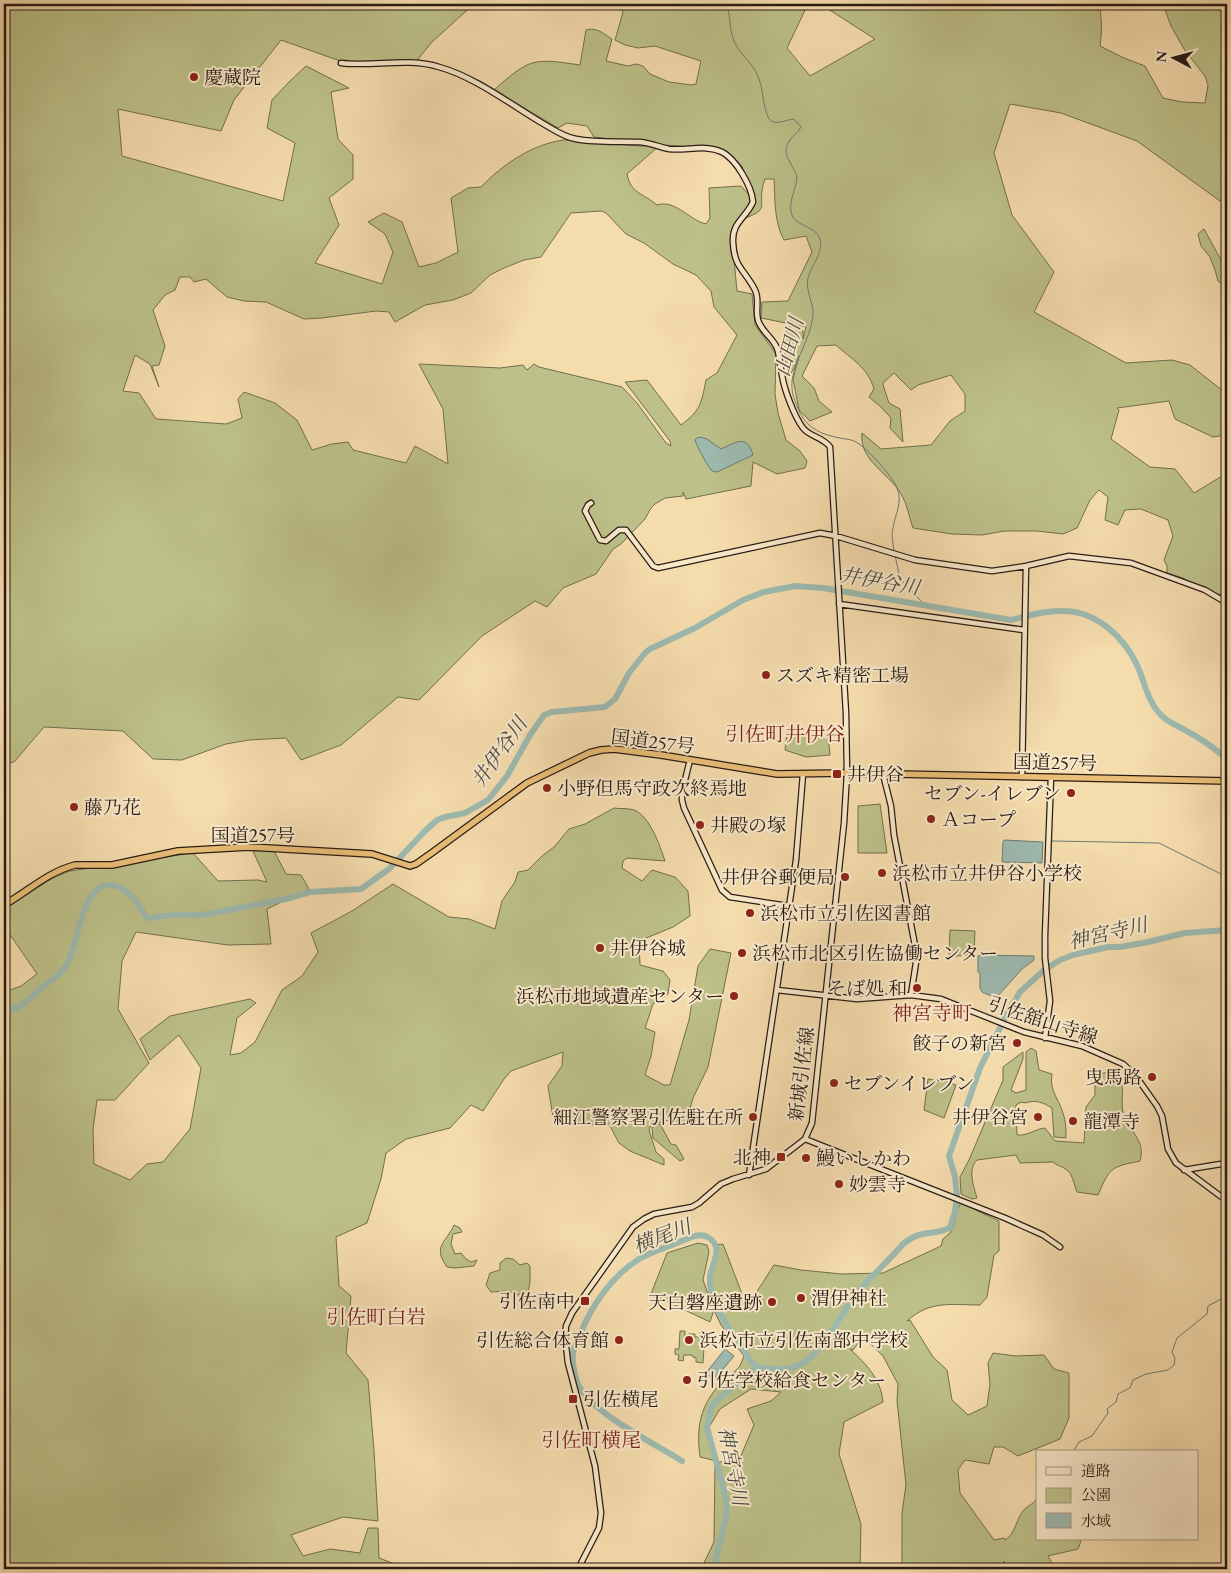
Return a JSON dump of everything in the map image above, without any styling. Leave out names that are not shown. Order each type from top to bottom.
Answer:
[{"type":"highway","name":"国道257号","points":[[4,905],[54,873],[67,867],[75,865],[112,865],[178,851],[248,847],[372,854],[404,865],[416,864],[527,783],[589,753],[601,750],[614,749],[759,771],[803,774],[847,773],[1227,781]]},
{"type":"street","name":"新城引佐線","points":[[341,62],[356,65],[391,63],[440,67],[486,88],[563,136],[574,139],[641,142],[671,149],[699,148],[718,150],[730,157],[736,164],[748,187],[753,202],[737,223],[734,232],[733,240],[736,262],[755,289],[758,301],[758,321],[763,330],[773,340],[777,349],[782,377],[796,418],[804,429],[824,440],[830,447],[846,714],[847,773],[844,823],[826,996],[813,1112],[809,1131],[805,1139],[766,1168],[720,1184],[692,1207],[654,1214],[644,1218],[633,1227],[572,1313],[566,1326],[565,1338],[568,1363],[596,1466],[601,1514],[599,1528],[578,1569]]},
{"type":"street","points":[[592,504],[588,505],[585,511],[600,540],[606,541],[619,530],[626,530],[653,566],[658,568],[814,533],[836,536],[891,554],[931,563],[992,571],[1026,566],[1069,556],[1131,563],[1205,590],[1227,603]]},
{"type":"street","points":[[1022,777],[1026,566]]},
{"type":"street","points":[[839,601],[1024,628]]},
{"type":"street","points":[[690,760],[682,800],[722,890],[730,897],[788,906]]},
{"type":"street","points":[[750,1175],[796,860],[803,774]]},
{"type":"street","points":[[883,774],[891,806],[894,835],[917,956],[911,995]]},
{"type":"street","points":[[1045,1038],[1050,1001],[1045,958],[1051,777]]},
{"type":"street","name":"引佐舘山寺線","points":[[777,990],[857,1000],[911,995],[941,999],[1014,1028],[1045,1038],[1082,1046],[1123,1064],[1135,1075],[1157,1106],[1162,1116],[1168,1149],[1176,1163],[1227,1201]]},
{"type":"street","points":[[805,1139],[1043,1235],[1060,1247]]},
{"type":"street","points":[[1184,1170],[1227,1163]]},
{"type":"green space","points":[[4,4],[474,4],[432,42],[414,64],[346,63],[281,40],[234,100],[221,131],[118,109],[122,156],[283,201],[295,143],[267,128],[272,100],[306,66],[349,88],[331,92],[338,139],[353,155],[353,179],[329,198],[339,225],[315,263],[382,284],[393,252],[385,234],[368,222],[384,213],[402,222],[419,267],[436,263],[458,252],[451,198],[468,188],[481,187],[498,171],[518,157],[552,142],[564,140],[659,146],[627,174],[631,186],[657,205],[664,204],[676,207],[706,224],[710,218],[709,188],[741,186],[752,198],[742,166],[722,149],[648,144],[594,137],[587,126],[567,123],[558,128],[494,90],[516,72],[533,63],[552,61],[580,65],[586,30],[590,29],[599,31],[612,39],[606,61],[628,66],[636,64],[643,66],[650,74],[669,82],[696,84],[701,61],[655,46],[638,48],[615,40],[623,12],[617,4],[1099,4],[1101,14],[1100,46],[1145,66],[1163,98],[1182,102],[1205,103],[1208,85],[1205,76],[1184,49],[1171,26],[1163,4],[1227,4],[1227,203],[1220,201],[1137,141],[1061,113],[1010,104],[994,153],[1012,215],[1054,272],[1034,312],[1126,363],[1172,360],[1190,365],[1223,391],[1227,389],[1227,435],[1213,437],[1175,419],[1169,401],[1117,408],[1119,410],[1111,439],[1150,467],[1175,469],[1194,493],[1227,473],[1227,594],[1215,594],[1183,578],[1167,573],[1167,566],[1164,560],[1173,536],[1168,520],[1141,509],[1125,510],[1118,525],[1105,520],[1108,497],[1099,490],[1090,500],[1077,528],[1063,534],[1037,531],[1004,531],[982,535],[952,534],[913,528],[901,494],[865,451],[862,443],[862,433],[881,449],[931,445],[950,421],[965,411],[965,394],[951,375],[918,385],[911,390],[894,373],[883,385],[889,403],[900,409],[903,442],[890,428],[891,418],[869,397],[874,389],[863,369],[836,345],[817,346],[802,376],[814,388],[819,401],[832,412],[810,421],[799,410],[793,379],[799,356],[789,376],[785,357],[784,336],[790,326],[803,331],[803,339],[806,327],[761,318],[762,302],[788,301],[812,252],[806,236],[784,240],[778,226],[774,179],[765,179],[760,210],[735,222],[732,238],[737,291],[752,294],[755,325],[776,354],[775,394],[778,413],[786,440],[800,451],[807,461],[805,468],[777,474],[753,462],[751,486],[686,499],[683,492],[683,496],[665,498],[655,504],[645,519],[621,544],[613,549],[596,574],[563,588],[547,607],[535,601],[482,636],[419,700],[398,697],[341,745],[301,760],[286,738],[249,740],[226,744],[182,760],[153,759],[123,731],[44,727],[14,762],[4,764]],"holes":[[[807,6],[828,9],[875,39],[810,76],[787,48]],[[601,211],[606,213],[626,234],[644,243],[673,264],[696,275],[711,291],[714,307],[737,335],[717,373],[706,380],[699,406],[693,415],[681,425],[647,380],[625,382],[670,441],[671,446],[666,443],[637,403],[622,387],[539,367],[534,364],[527,370],[523,365],[500,368],[419,364],[443,409],[448,464],[415,446],[406,463],[353,450],[348,442],[332,444],[312,450],[297,420],[275,403],[244,392],[238,399],[242,418],[226,424],[156,419],[139,393],[123,391],[135,355],[150,364],[159,387],[152,366],[159,365],[165,346],[153,310],[165,295],[175,290],[180,277],[190,277],[194,282],[206,279],[227,297],[244,301],[266,302],[304,319],[376,311],[389,312],[395,322],[425,305],[453,300],[471,293],[490,275],[504,268],[524,260],[541,257],[571,213]]]},
{"type":"green space","points":[[1204,229],[1227,267],[1227,287],[1218,281],[1210,257],[1201,246],[1198,234]]},
{"type":"green space","points":[[787,733],[828,735],[830,755],[806,757],[785,750]]},
{"type":"green space","points":[[880,804],[887,853],[858,853],[858,806]]},
{"type":"green space","points":[[614,808],[634,810],[645,818],[654,832],[665,861],[627,858],[623,861],[622,868],[642,881],[652,870],[675,877],[688,891],[690,916],[673,927],[639,941],[640,965],[663,971],[670,980],[668,994],[653,1004],[645,1028],[655,1032],[651,1056],[645,1075],[664,1085],[670,1085],[689,1020],[698,966],[710,949],[731,953],[708,1067],[693,1098],[686,1122],[668,1120],[651,1125],[649,1130],[656,1152],[664,1159],[664,1165],[630,1151],[619,1143],[609,1124],[574,1124],[553,1117],[548,1086],[562,1066],[563,1052],[511,1071],[483,1111],[471,1105],[450,1128],[406,1139],[386,1153],[381,1179],[367,1223],[336,1237],[339,1286],[351,1296],[346,1353],[368,1380],[378,1521],[343,1517],[291,1535],[303,1556],[330,1549],[360,1553],[368,1528],[378,1528],[379,1558],[408,1569],[4,1569],[4,992],[21,986],[37,974],[4,926],[4,910],[39,883],[70,871],[193,853],[218,881],[258,880],[267,882],[253,851],[273,849],[286,874],[301,875],[309,889],[267,909],[271,944],[228,945],[136,932],[122,961],[118,1009],[149,1063],[115,1100],[97,1100],[93,1129],[94,1164],[130,1180],[147,1164],[163,1162],[190,1129],[201,1068],[179,1035],[150,1060],[140,1039],[170,1016],[250,999],[256,1003],[237,1018],[230,1055],[241,1053],[255,1042],[282,990],[302,976],[318,952],[311,933],[352,911],[393,884],[449,917],[469,919],[495,929],[502,901],[515,882],[518,872],[528,870],[554,847],[569,829],[585,824]]},
{"type":"green space","points":[[950,930],[975,931],[974,954],[949,957]]},
{"type":"green space","points":[[1031,1048],[1036,1051],[1039,1070],[1052,1074],[1053,1090],[1065,1120],[1066,1138],[1054,1137],[1052,1108],[1043,1103],[1036,1102],[1021,1102],[1016,1105],[1017,1135],[1045,1128],[1055,1141],[1084,1143],[1086,1107],[1095,1095],[1095,1074],[1112,1072],[1121,1081],[1122,1109],[1141,1147],[1140,1161],[1117,1167],[1113,1170],[1098,1195],[1077,1192],[1069,1172],[1053,1162],[1020,1163],[1016,1155],[977,1160],[972,1169],[972,1174],[977,1198],[972,1199],[961,1194],[960,1177],[1003,1080],[1003,1067],[1023,1052],[1023,1059],[1011,1090],[1016,1093],[1026,1090],[1026,1052]]},
{"type":"green space","points":[[928,1079],[956,1085],[944,1118],[924,1110]]},
{"type":"green space","points":[[660,1124],[671,1144],[676,1145],[684,1159],[680,1161],[653,1138],[652,1127]]},
{"type":"green space","points":[[961,1203],[999,1221],[999,1251],[994,1255],[987,1297],[980,1305],[941,1305],[933,1307],[916,1314],[907,1321],[910,1320],[933,1357],[947,1370],[952,1400],[968,1415],[987,1406],[990,1384],[988,1363],[993,1353],[1016,1356],[1044,1355],[1054,1369],[1069,1373],[1069,1418],[1060,1439],[1018,1456],[1003,1447],[994,1447],[989,1464],[965,1460],[958,1470],[960,1493],[994,1540],[1004,1538],[1005,1540],[1009,1537],[1022,1512],[1036,1500],[1036,1540],[1080,1540],[1078,1549],[1048,1556],[1055,1569],[1003,1569],[1004,1561],[1001,1569],[902,1569],[902,1513],[906,1485],[897,1401],[898,1384],[883,1356],[863,1337],[853,1350],[850,1349],[872,1372],[882,1394],[883,1402],[844,1422],[839,1454],[861,1524],[860,1569],[701,1569],[714,1542],[715,1463],[740,1458],[754,1425],[747,1409],[771,1401],[781,1392],[751,1389],[720,1409],[706,1432],[716,1461],[700,1457],[699,1426],[704,1408],[726,1378],[737,1369],[744,1356],[721,1325],[711,1304],[713,1313],[710,1322],[651,1294],[667,1253],[698,1243],[707,1245],[709,1252],[703,1280],[709,1297],[708,1282],[716,1245],[723,1244],[747,1307],[774,1265],[842,1274],[883,1273],[941,1246],[943,1239],[951,1232],[955,1222],[955,1213]]},
{"type":"green space","points":[[454,1225],[460,1228],[462,1232],[453,1234],[451,1244],[455,1254],[461,1253],[471,1262],[477,1260],[474,1266],[447,1267],[443,1260],[441,1254],[442,1245]]},
{"type":"green space","points":[[506,1258],[513,1259],[520,1265],[527,1263],[530,1266],[528,1292],[518,1295],[508,1291],[491,1292],[486,1285],[490,1273],[500,1270],[500,1263]]},
{"type":"green space","points":[[680,1331],[685,1331],[685,1337],[688,1334],[695,1334],[695,1337],[699,1337],[700,1332],[705,1332],[703,1363],[696,1362],[696,1358],[692,1355],[684,1355],[683,1361],[678,1360],[679,1355],[675,1354],[675,1349],[679,1349]]},
{"type":"water","points":[[700,437],[707,439],[721,449],[736,442],[744,442],[750,448],[753,455],[717,472],[712,471],[696,443],[695,440]]},
{"type":"water","points":[[1004,840],[1043,842],[1042,863],[1002,862]]},
{"type":"water","points":[[978,956],[1034,956],[1034,960],[1022,969],[996,998],[982,992],[980,988]]},
{"type":"water","points":[[725,1349],[734,1356],[714,1380],[706,1373]]},
{"type":"waterway","name":"山田川","points":[[726,4],[733,38],[757,74],[769,119],[774,122],[794,119],[801,127],[789,141],[786,148],[787,157],[797,178],[791,203],[791,212],[796,221],[818,234],[821,244],[807,283],[813,315],[809,334],[794,371],[792,380],[794,397],[800,413],[807,423],[828,435],[851,440],[859,444],[890,476],[899,493],[898,508],[892,531],[894,551]]},
{"type":"waterway","name":"山田川","points":[[895,555],[900,579],[925,605]]},
{"type":"waterway","name":"井伊谷川","points":[[4,1009],[22,1005],[64,968],[71,955],[87,904],[93,894],[101,887],[110,885],[122,888],[132,896],[146,917],[150,918],[172,915],[202,915],[286,899],[310,892],[361,889],[389,869],[437,820],[465,813],[488,800],[507,776],[530,735],[544,715],[552,712],[605,707],[615,699],[629,673],[650,649],[695,628],[743,600],[764,592],[795,586],[823,588],[1011,620],[1050,611],[1075,612],[1087,616],[1108,628],[1126,646],[1138,667],[1150,699],[1161,715],[1171,723],[1205,742],[1227,759]]},
{"type":"waterway","points":[[1052,841],[1159,843],[1227,877]]},
{"type":"waterway","name":"神宮寺川","points":[[713,1569],[726,1518],[727,1503],[707,1427],[711,1408],[715,1402],[756,1367],[790,1368],[809,1359],[817,1351],[858,1292],[903,1244],[915,1236],[950,1228],[955,1212],[957,1195],[955,1177],[949,1156],[980,1068],[1020,992],[1043,971],[1060,960],[1073,955],[1108,947],[1148,942],[1185,933],[1227,930]]},
{"type":"waterway","name":"横尾川","points":[[682,1461],[606,1414],[582,1391],[576,1379],[573,1359],[574,1348],[590,1313],[611,1283],[629,1266],[653,1252],[698,1235],[709,1238],[716,1246],[716,1256],[710,1276],[713,1299],[728,1326],[756,1367]]},
{"type":"waterway","points":[[1074,1450],[1079,1442],[1092,1436],[1108,1413],[1107,1409],[1116,1402],[1118,1394],[1130,1388],[1133,1380],[1146,1374],[1168,1370],[1174,1365],[1175,1358],[1172,1352],[1177,1338],[1207,1314],[1208,1306],[1221,1299],[1227,1300]]},
{"type":"place","name":"慶蔵院","points":[[194,77]]},
{"type":"place","name":"スズキ精密工場","points":[[766,675]]},
{"type":"place","name":"井伊谷","points":[[837,774]]},
{"type":"place","name":"小野但馬守政次終焉地","points":[[547,788]]},
{"type":"place","name":"セブン-イレブン","points":[[1071,793]]},
{"type":"place","name":"藤乃花","points":[[74,807]]},
{"type":"place","name":"Ａコープ","points":[[931,819]]},
{"type":"place","name":"井殿の塚","points":[[700,825]]},
{"type":"place","name":"浜松市立井伊谷小学校","points":[[882,873]]},
{"type":"place","name":"井伊谷郵便局","points":[[845,877]]},
{"type":"place","name":"浜松市立引佐図書館","points":[[750,913]]},
{"type":"place","name":"井伊谷城","points":[[600,948]]},
{"type":"place","name":"浜松市北区引佐協働センター","points":[[742,953]]},
{"type":"place","name":"そば処 和","points":[[917,988]]},
{"type":"place","name":"浜松市地域遺産センター","points":[[734,996]]},
{"type":"place","name":"餃子の新宮","points":[[1017,1043]]},
{"type":"place","name":"曳馬路","points":[[1152,1077]]},
{"type":"place","name":"セブンイレブン","points":[[834,1083]]},
{"type":"place","name":"細江警察署引佐駐在所","points":[[753,1117]]},
{"type":"place","name":"井伊谷宮","points":[[1038,1117]]},
{"type":"place","name":"龍潭寺","points":[[1073,1121]]},
{"type":"place","name":"北神","points":[[781,1157]]},
{"type":"place","name":"鰻いしかわ","points":[[806,1158]]},
{"type":"place","name":"妙雲寺","points":[[839,1184]]},
{"type":"place","name":"渭伊神社","points":[[801,1298]]},
{"type":"place","name":"引佐南中","points":[[585,1301]]},
{"type":"place","name":"天白磐座遺跡","points":[[772,1302]]},
{"type":"place","name":"引佐総合体育館","points":[[619,1340]]},
{"type":"place","name":"浜松市立引佐南部中学校","points":[[689,1340]]},
{"type":"place","name":"引佐学校給食センター","points":[[687,1380]]},
{"type":"place","name":"引佐横尾","points":[[573,1399]]},
{"type":"district","name":"引佐町井伊谷","points":[[785,734]]},
{"type":"district","name":"神宮寺町","points":[[932,1013]]},
{"type":"district","name":"引佐町白岩","points":[[376,1317]]},
{"type":"district","name":"引佐町横尾","points":[[591,1440]]}]
